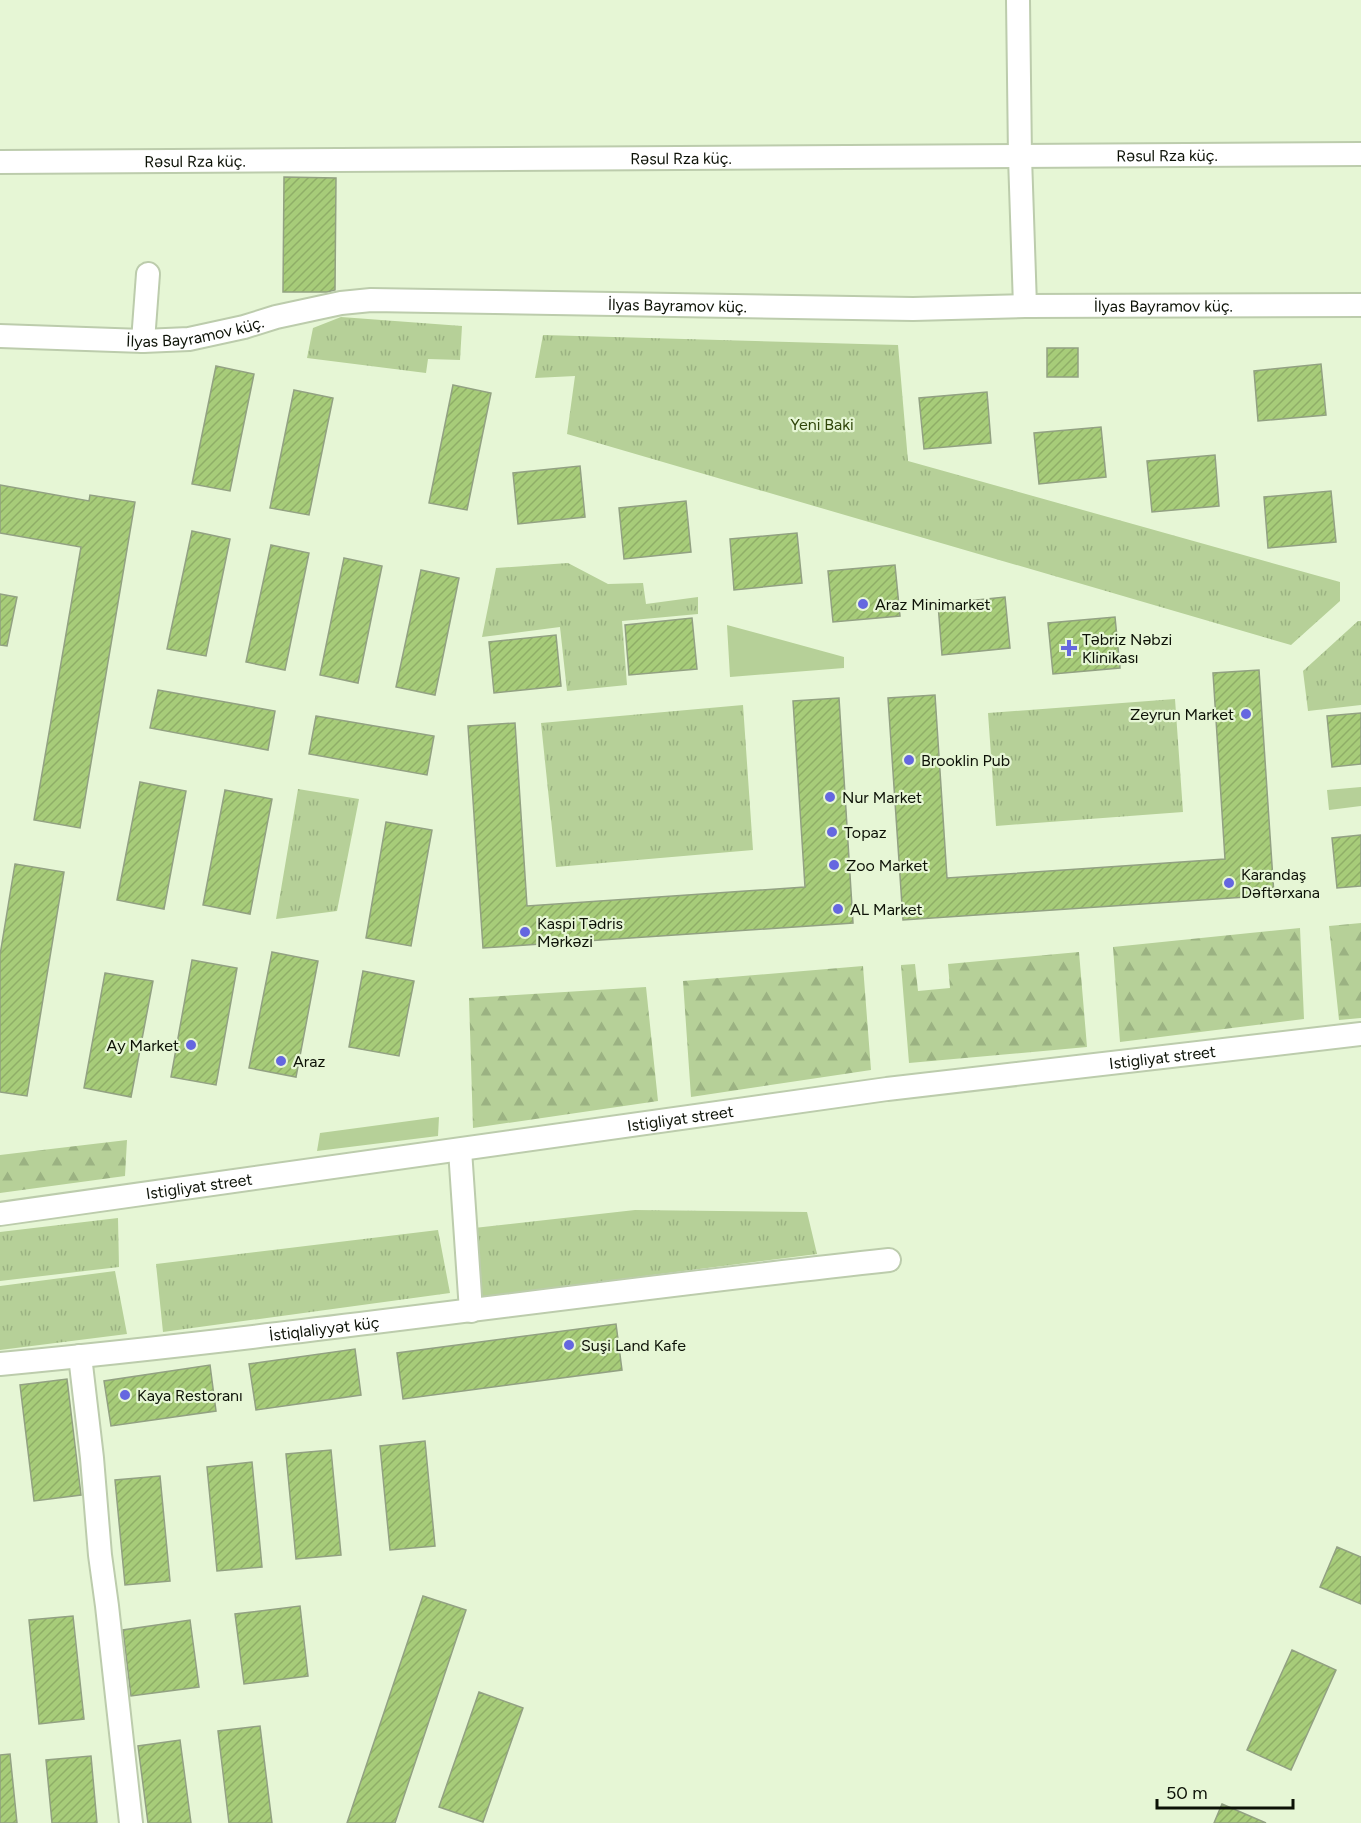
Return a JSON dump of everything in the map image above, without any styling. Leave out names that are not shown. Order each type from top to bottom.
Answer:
[{"type":"street","points":[[1018,0],[1025,306]]},
{"type":"street","name":"Rəsul Rza küç.","points":[[0,162],[1361,154]]},
{"type":"street","points":[[143,340],[148,274]]},
{"type":"street","name":"İlyas Bayramov küç.","points":[[0,336],[189,339],[341,303],[371,300],[913,309],[1025,306],[1361,305]]},
{"type":"street","name":"Istigliyat street","points":[[0,1215],[888,1089],[1361,1034]]},
{"type":"street","points":[[460,1150],[471,1311]]},
{"type":"street","name":"İstiqlaliyyət küç","points":[[0,1364],[471,1311],[889,1260]]},
{"type":"street","points":[[80,1356],[131,1823]]},
{"type":"green space","points":[[341,317],[462,326],[460,360],[428,359],[426,373],[307,358],[313,328]]},
{"type":"green space","name":"Yeni Baki","points":[[543,335],[898,345],[908,461],[1340,582],[1340,601],[1291,645],[567,434],[575,376],[535,378]]},
{"type":"green space","points":[[568,563],[608,584],[643,583],[646,604],[698,597],[698,614],[622,621],[627,685],[567,691],[560,627],[482,637],[496,568]]},
{"type":"green space","points":[[1358,621],[1361,621],[1361,705],[1308,711],[1303,671]]},
{"type":"green space","points":[[727,625],[844,657],[844,668],[730,677]]},
{"type":"green space","points":[[1175,699],[1183,812],[996,826],[988,713]]},
{"type":"green space","points":[[743,705],[753,850],[556,867],[541,723]]},
{"type":"green space","points":[[1361,787],[1361,806],[1329,810],[1327,790]]},
{"type":"green space","points":[[298,789],[359,799],[337,911],[276,919]]},
{"type":"green space","points":[[1361,923],[1361,1018],[1339,1020],[1329,926]]},
{"type":"green space","points":[[1300,928],[1304,1019],[1120,1042],[1113,947]]},
{"type":"green space","points":[[1079,952],[1087,1047],[909,1063],[901,965],[915,964],[918,991],[950,988],[948,964]]},
{"type":"green space","points":[[863,966],[871,1070],[691,1097],[683,981]]},
{"type":"green space","points":[[646,987],[658,1101],[473,1128],[469,998]]},
{"type":"green space","points":[[439,1117],[438,1136],[317,1151],[320,1133]]},
{"type":"green space","points":[[127,1140],[125,1176],[0,1193],[0,1155]]},
{"type":"green space","points":[[635,1210],[807,1212],[817,1254],[480,1297],[474,1228]]},
{"type":"green space","points":[[118,1218],[119,1267],[0,1281],[0,1232]]},
{"type":"green space","points":[[438,1230],[450,1293],[163,1332],[156,1264]]},
{"type":"green space","points":[[115,1271],[127,1334],[0,1350],[0,1286]]},
{"type":"building","points":[[284,177],[336,178],[335,290],[283,292]]},
{"type":"building","points":[[1047,348],[1078,348],[1078,377],[1047,377]]},
{"type":"building","points":[[1321,364],[1326,415],[1258,421],[1254,371]]},
{"type":"building","points":[[216,366],[254,374],[230,491],[192,484]]},
{"type":"building","points":[[453,385],[491,393],[467,510],[429,503]]},
{"type":"building","points":[[294,390],[333,398],[309,515],[270,508]]},
{"type":"building","points":[[987,392],[991,443],[924,449],[919,398]]},
{"type":"building","points":[[1101,427],[1106,477],[1039,484],[1034,433]]},
{"type":"building","points":[[1215,455],[1219,506],[1152,512],[1147,461]]},
{"type":"building","points":[[580,466],[585,517],[518,524],[513,473]]},
{"type":"building","points":[[0,485],[89,501],[90,495],[135,502],[80,828],[34,820],[81,547],[0,533]]},
{"type":"building","points":[[1331,491],[1336,542],[1268,548],[1264,497]]},
{"type":"building","points":[[686,501],[691,552],[624,559],[619,508]]},
{"type":"building","points":[[192,531],[230,539],[206,656],[167,649]]},
{"type":"building","points":[[797,533],[802,583],[734,590],[730,539]]},
{"type":"building","points":[[271,545],[309,553],[285,670],[246,662]]},
{"type":"building","points":[[344,558],[382,566],[358,683],[320,675]]},
{"type":"building","points":[[895,565],[900,616],[833,622],[828,571]]},
{"type":"building","points":[[421,570],[459,578],[435,695],[396,687]]},
{"type":"building","points":[[0,594],[17,597],[7,646],[0,645]]},
{"type":"building","points":[[1005,597],[1010,648],[942,655],[938,604]]},
{"type":"building","points":[[1115,617],[1120,668],[1053,674],[1048,623]]},
{"type":"building","points":[[692,618],[697,669],[629,675],[625,625]]},
{"type":"building","points":[[556,635],[561,686],[494,693],[489,642]]},
{"type":"building","points":[[1259,670],[1274,895],[903,920],[888,698],[935,695],[947,878],[1225,859],[1213,673]]},
{"type":"building","points":[[158,690],[275,711],[268,750],[150,728]]},
{"type":"building","points":[[839,698],[853,923],[483,948],[468,726],[515,723],[527,906],[805,887],[793,701]]},
{"type":"building","points":[[1361,713],[1361,764],[1332,767],[1327,716]]},
{"type":"building","points":[[316,716],[434,736],[427,775],[309,754]]},
{"type":"building","points":[[140,782],[186,791],[164,909],[117,900]]},
{"type":"building","points":[[225,790],[272,799],[250,914],[203,905]]},
{"type":"building","points":[[386,822],[432,830],[411,946],[366,938]]},
{"type":"building","points":[[1361,835],[1361,886],[1337,888],[1332,838]]},
{"type":"building","points":[[15,864],[64,872],[27,1096],[0,1092],[0,955]]},
{"type":"building","points":[[272,952],[318,961],[296,1077],[249,1068]]},
{"type":"building","points":[[192,960],[237,968],[216,1085],[171,1077]]},
{"type":"building","points":[[363,971],[414,981],[399,1056],[349,1047]]},
{"type":"building","points":[[105,973],[153,981],[131,1097],[84,1088]]},
{"type":"building","points":[[616,1324],[622,1370],[403,1399],[397,1353]]},
{"type":"building","points":[[355,1349],[361,1395],[256,1410],[249,1364]]},
{"type":"building","points":[[210,1365],[216,1411],[111,1426],[104,1381]]},
{"type":"building","points":[[67,1379],[81,1495],[34,1501],[20,1385]]},
{"type":"building","points":[[425,1441],[435,1546],[390,1550],[380,1446]]},
{"type":"building","points":[[331,1450],[341,1555],[296,1559],[286,1454]]},
{"type":"building","points":[[252,1462],[262,1567],[217,1571],[207,1467]]},
{"type":"building","points":[[160,1476],[170,1581],[125,1585],[115,1480]]},
{"type":"building","points":[[1337,1547],[1361,1557],[1361,1604],[1320,1587]]},
{"type":"building","points":[[423,1596],[466,1610],[395,1823],[347,1823]]},
{"type":"building","points":[[300,1606],[308,1676],[244,1684],[235,1614]]},
{"type":"building","points":[[73,1616],[84,1719],[39,1724],[29,1620]]},
{"type":"building","points":[[190,1620],[199,1687],[131,1696],[123,1630]]},
{"type":"building","points":[[1292,1650],[1336,1670],[1291,1770],[1247,1750]]},
{"type":"building","points":[[479,1692],[523,1708],[483,1822],[439,1807]]},
{"type":"building","points":[[260,1726],[272,1823],[229,1823],[218,1731]]},
{"type":"building","points":[[180,1740],[191,1823],[148,1823],[138,1746]]},
{"type":"building","points":[[10,1754],[17,1823],[0,1823],[0,1755]]},
{"type":"building","points":[[91,1756],[97,1823],[52,1823],[46,1760]]},
{"type":"building","points":[[1222,1804],[1266,1823],[1214,1823]]},
{"type":"place","name":"Araz Minimarket","points":[[863,604]]},
{"type":"place","name":"Təbriz Nəbzi Klinikası","points":[[1069,648]]},
{"type":"place","name":"Zeyrun Market","points":[[1246,714]]},
{"type":"place","name":"Brooklin Pub","points":[[909,760]]},
{"type":"place","name":"Nur Market","points":[[830,797]]},
{"type":"place","name":"Topaz","points":[[832,832]]},
{"type":"place","name":"Zoo Market","points":[[834,865]]},
{"type":"place","name":"Karandaş Dəftərxana","points":[[1229,883]]},
{"type":"place","name":"AL Market","points":[[838,909]]},
{"type":"place","name":"Kaspi Tədris Mərkəzi","points":[[525,932]]},
{"type":"place","name":"Ay Market","points":[[191,1045]]},
{"type":"place","name":"Araz","points":[[281,1061]]},
{"type":"place","name":"Suşi Land Kafe","points":[[569,1345]]},
{"type":"place","name":"Kaya Restoranı","points":[[125,1395]]}]
